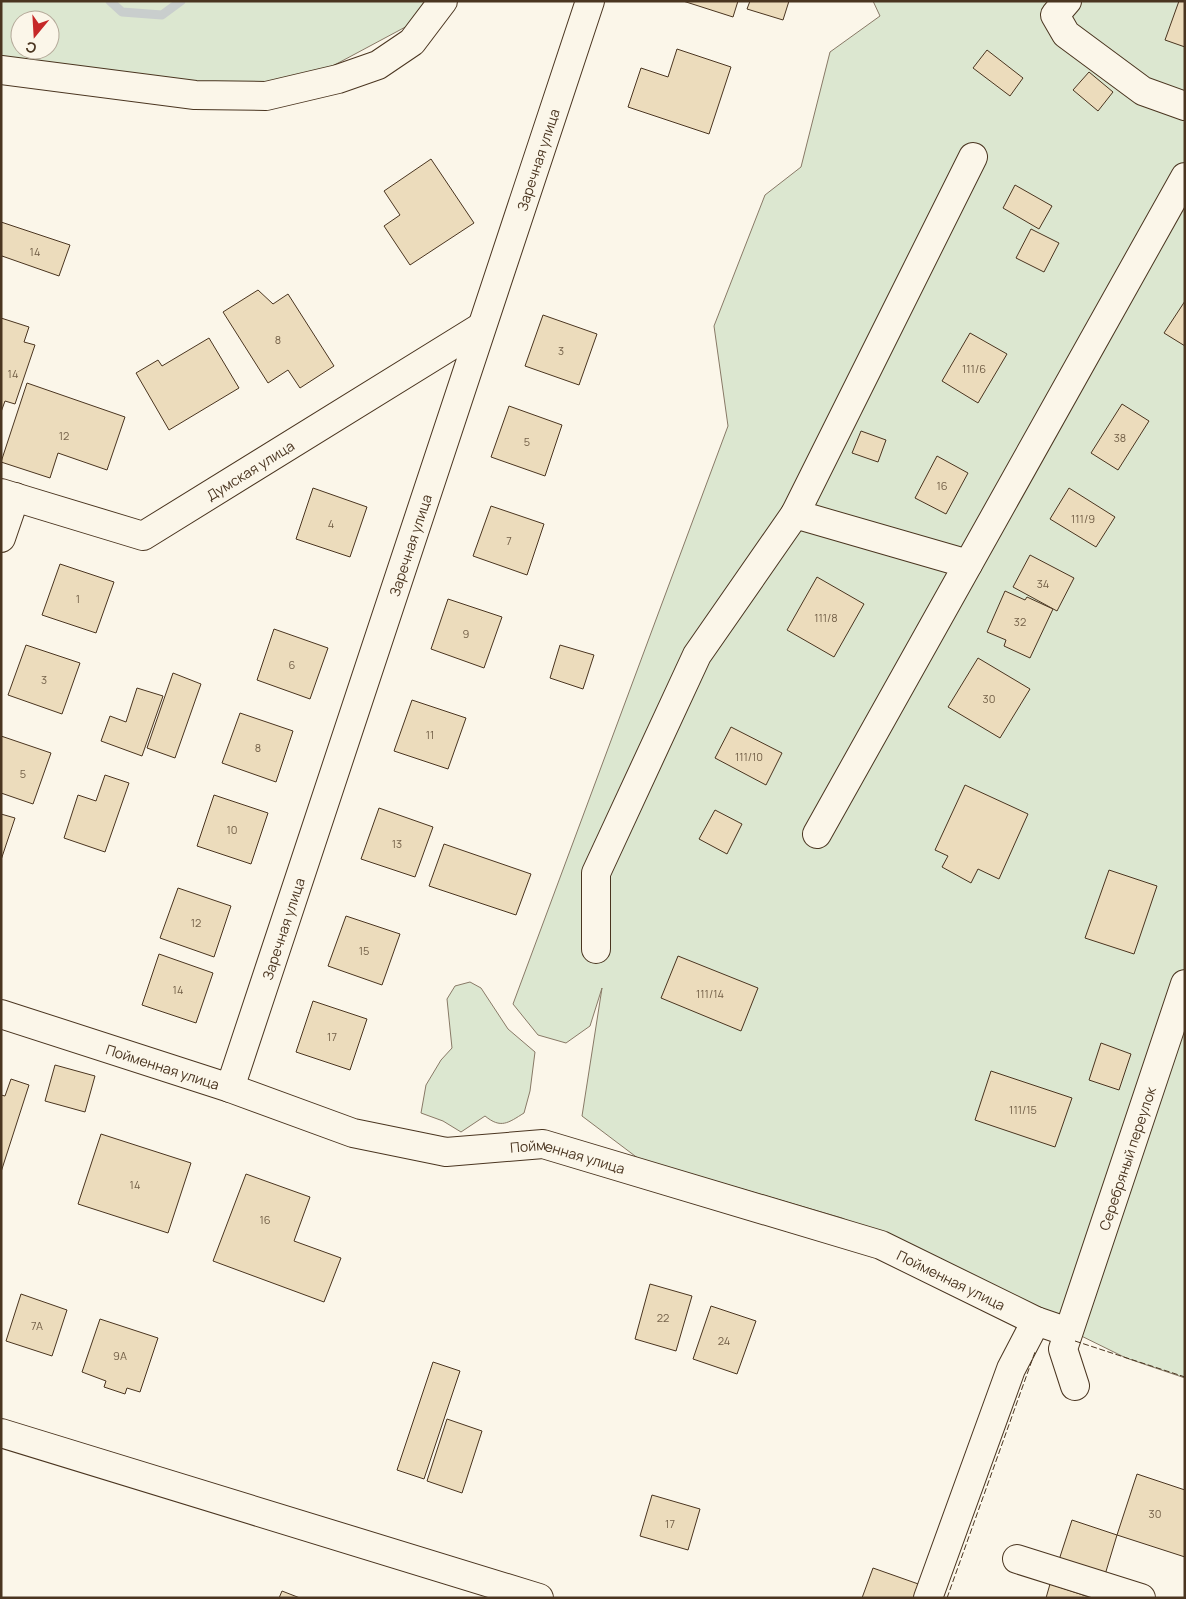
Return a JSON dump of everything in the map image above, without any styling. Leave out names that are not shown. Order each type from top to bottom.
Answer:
[{"type":"street","points":[[1,70],[195,95],[266,96],[338,79],[378,65],[412,42],[443,1]]},
{"type":"street","name":"Заречная улица","points":[[230,1088],[590,1]]},
{"type":"street","points":[[1067,1],[1055,16],[1066,34],[1143,91],[1185,106]]},
{"type":"street","points":[[596,949],[596,873],[697,655],[795,514],[973,157]]},
{"type":"street","points":[[817,834],[1185,177]]},
{"type":"street","name":"Думская улица","points":[[8,495],[143,536],[481,326]]},
{"type":"street","points":[[1,538],[8,495]]},
{"type":"street","points":[[795,514],[968,564]]},
{"type":"street","name":"Серебряный переулок","points":[[1068,1332],[1185,984]]},
{"type":"street","name":"Пойменная улица","points":[[1,1014],[230,1088],[353,1133],[446,1152],[543,1144],[881,1246],[1036,1321],[1068,1332]]},
{"type":"street","points":[[928,1598],[1011,1369],[1036,1321]]},
{"type":"street","points":[[1068,1332],[1063,1349],[1075,1386]]},
{"type":"street","points":[[1,1433],[540,1598]]},
{"type":"street","points":[[1016,1560],[1141,1598]]},
{"type":"green space","points":[[1,1],[428,1],[411,24],[327,69],[268,82],[225,85],[1,62]]},
{"type":"green space","points":[[873,1],[1185,1],[1185,1378],[1126,1358],[842,1218],[639,1159],[582,1116],[602,988],[590,1026],[566,1043],[538,1035],[513,1004],[728,426],[714,326],[765,195],[801,167],[830,52],[880,16]]},
{"type":"green space","points":[[470,982],[481,988],[508,1029],[535,1052],[530,1091],[524,1113],[504,1123],[496,1122],[485,1116],[461,1132],[443,1121],[421,1113],[426,1085],[441,1060],[452,1048],[447,999],[455,986]]},
{"type":"building","points":[[683,1],[738,1],[733,17]]},
{"type":"building","points":[[750,1],[789,1],[783,20],[747,9]]},
{"type":"building","points":[[1179,1],[1185,1],[1185,47],[1165,40]]},
{"type":"building","points":[[677,49],[731,67],[709,134],[628,107],[641,68],[668,77]]},
{"type":"building","points":[[987,50],[1023,78],[1010,96],[973,68]]},
{"type":"building","points":[[1089,72],[1113,92],[1098,111],[1073,90]]},
{"type":"building","points":[[431,159],[474,223],[410,265],[384,226],[400,215],[384,191]]},
{"type":"building","points":[[1015,185],[1052,206],[1039,229],[1003,208]]},
{"type":"building","points":[[1,222],[70,245],[59,276],[2,256],[1,258]]},
{"type":"building","points":[[1031,229],[1059,243],[1044,272],[1016,258]]},
{"type":"building","points":[[258,290],[273,304],[288,294],[334,366],[300,388],[288,370],[268,383],[223,312]]},
{"type":"building","points":[[1185,301],[1185,346],[1164,333]]},
{"type":"building","points":[[543,315],[597,334],[579,385],[525,366]]},
{"type":"building","points":[[1,318],[29,327],[24,342],[35,345],[15,404],[5,401],[1,412]]},
{"type":"building","points":[[970,333],[1007,354],[978,403],[942,381]]},
{"type":"building","points":[[209,338],[239,388],[169,430],[136,373],[158,360],[162,366]]},
{"type":"building","points":[[27,383],[125,417],[107,470],[58,453],[50,478],[1,462]]},
{"type":"building","points":[[1122,404],[1149,421],[1118,470],[1091,453]]},
{"type":"building","points":[[509,406],[562,425],[545,476],[491,457]]},
{"type":"building","points":[[861,431],[886,440],[878,462],[852,453]]},
{"type":"building","points":[[937,456],[968,473],[946,514],[915,498]]},
{"type":"building","points":[[313,488],[367,507],[350,557],[296,539]]},
{"type":"building","points":[[1069,488],[1115,517],[1096,547],[1050,519]]},
{"type":"building","points":[[491,506],[544,524],[527,575],[473,556]]},
{"type":"building","points":[[1030,555],[1074,578],[1057,611],[1013,587]]},
{"type":"building","points":[[60,564],[114,582],[96,633],[42,615]]},
{"type":"building","points":[[817,577],[864,604],[834,657],[787,630]]},
{"type":"building","points":[[1005,591],[1025,600],[1027,597],[1053,609],[1030,658],[1004,646],[1006,640],[987,632]]},
{"type":"building","points":[[448,599],[502,617],[484,668],[431,649]]},
{"type":"building","points":[[274,629],[328,648],[310,699],[257,680]]},
{"type":"building","points":[[26,645],[80,663],[62,714],[8,695]]},
{"type":"building","points":[[560,645],[594,655],[583,689],[550,678]]},
{"type":"building","points":[[978,658],[1030,689],[1000,738],[948,707]]},
{"type":"building","points":[[173,673],[201,684],[175,758],[147,748]]},
{"type":"building","points":[[137,688],[163,696],[142,756],[101,741],[110,716],[126,722]]},
{"type":"building","points":[[412,700],[466,718],[448,769],[394,751]]},
{"type":"building","points":[[240,713],[293,731],[276,782],[222,763]]},
{"type":"building","points":[[731,727],[782,753],[766,785],[715,758]]},
{"type":"building","points":[[1,736],[51,753],[33,804],[1,793]]},
{"type":"building","points":[[105,775],[129,783],[105,852],[64,838],[78,795],[96,801]]},
{"type":"building","points":[[965,785],[1028,814],[999,879],[978,869],[971,883],[942,867],[948,856],[935,850]]},
{"type":"building","points":[[214,795],[268,813],[251,864],[197,846]]},
{"type":"building","points":[[379,808],[433,827],[415,877],[361,859]]},
{"type":"building","points":[[715,810],[742,824],[727,854],[699,839]]},
{"type":"building","points":[[1,814],[15,818],[1,860]]},
{"type":"building","points":[[444,844],[531,874],[516,915],[429,886]]},
{"type":"building","points":[[1109,870],[1157,886],[1134,954],[1085,938]]},
{"type":"building","points":[[178,888],[231,906],[214,957],[160,938]]},
{"type":"building","points":[[346,916],[400,934],[382,985],[328,966]]},
{"type":"building","points":[[159,954],[213,973],[196,1023],[142,1005]]},
{"type":"building","points":[[678,956],[758,988],[741,1031],[661,998]]},
{"type":"building","points":[[313,1001],[367,1019],[350,1070],[296,1052]]},
{"type":"building","points":[[1101,1043],[1131,1054],[1119,1090],[1089,1080]]},
{"type":"building","points":[[55,1065],[95,1076],[85,1112],[45,1101]]},
{"type":"building","points":[[991,1071],[1072,1098],[1055,1147],[975,1120]]},
{"type":"building","points":[[11,1079],[29,1085],[1,1172],[1,1095],[5,1096]]},
{"type":"building","points":[[101,1134],[191,1163],[168,1233],[78,1204]]},
{"type":"building","points":[[246,1174],[310,1197],[294,1241],[341,1258],[324,1302],[213,1261]]},
{"type":"building","points":[[650,1284],[692,1296],[676,1351],[635,1339]]},
{"type":"building","points":[[21,1294],[67,1310],[52,1356],[6,1341]]},
{"type":"building","points":[[711,1306],[756,1321],[737,1374],[693,1359]]},
{"type":"building","points":[[100,1319],[158,1338],[140,1392],[127,1388],[125,1394],[104,1387],[106,1381],[82,1372]]},
{"type":"building","points":[[433,1362],[460,1371],[424,1479],[397,1470]]},
{"type":"building","points":[[447,1419],[482,1431],[462,1493],[427,1481]]},
{"type":"building","points":[[1137,1474],[1185,1490],[1185,1557],[1117,1535]]},
{"type":"building","points":[[652,1495],[700,1509],[688,1550],[640,1536]]},
{"type":"building","points":[[1072,1520],[1117,1535],[1104,1578],[1058,1563]]},
{"type":"building","points":[[873,1568],[924,1586],[920,1598],[862,1598]]},
{"type":"building","points":[[1050,1584],[1092,1598],[1046,1598]]},
{"type":"building","points":[[282,1591],[300,1598],[279,1598]]},
{"type":"waterway","points":[[110,1],[122,12],[162,15],[181,1]]},
{"type":"fence","points":[[1075,1341],[1185,1377]]},
{"type":"fence","points":[[947,1598],[1035,1352]]}]
